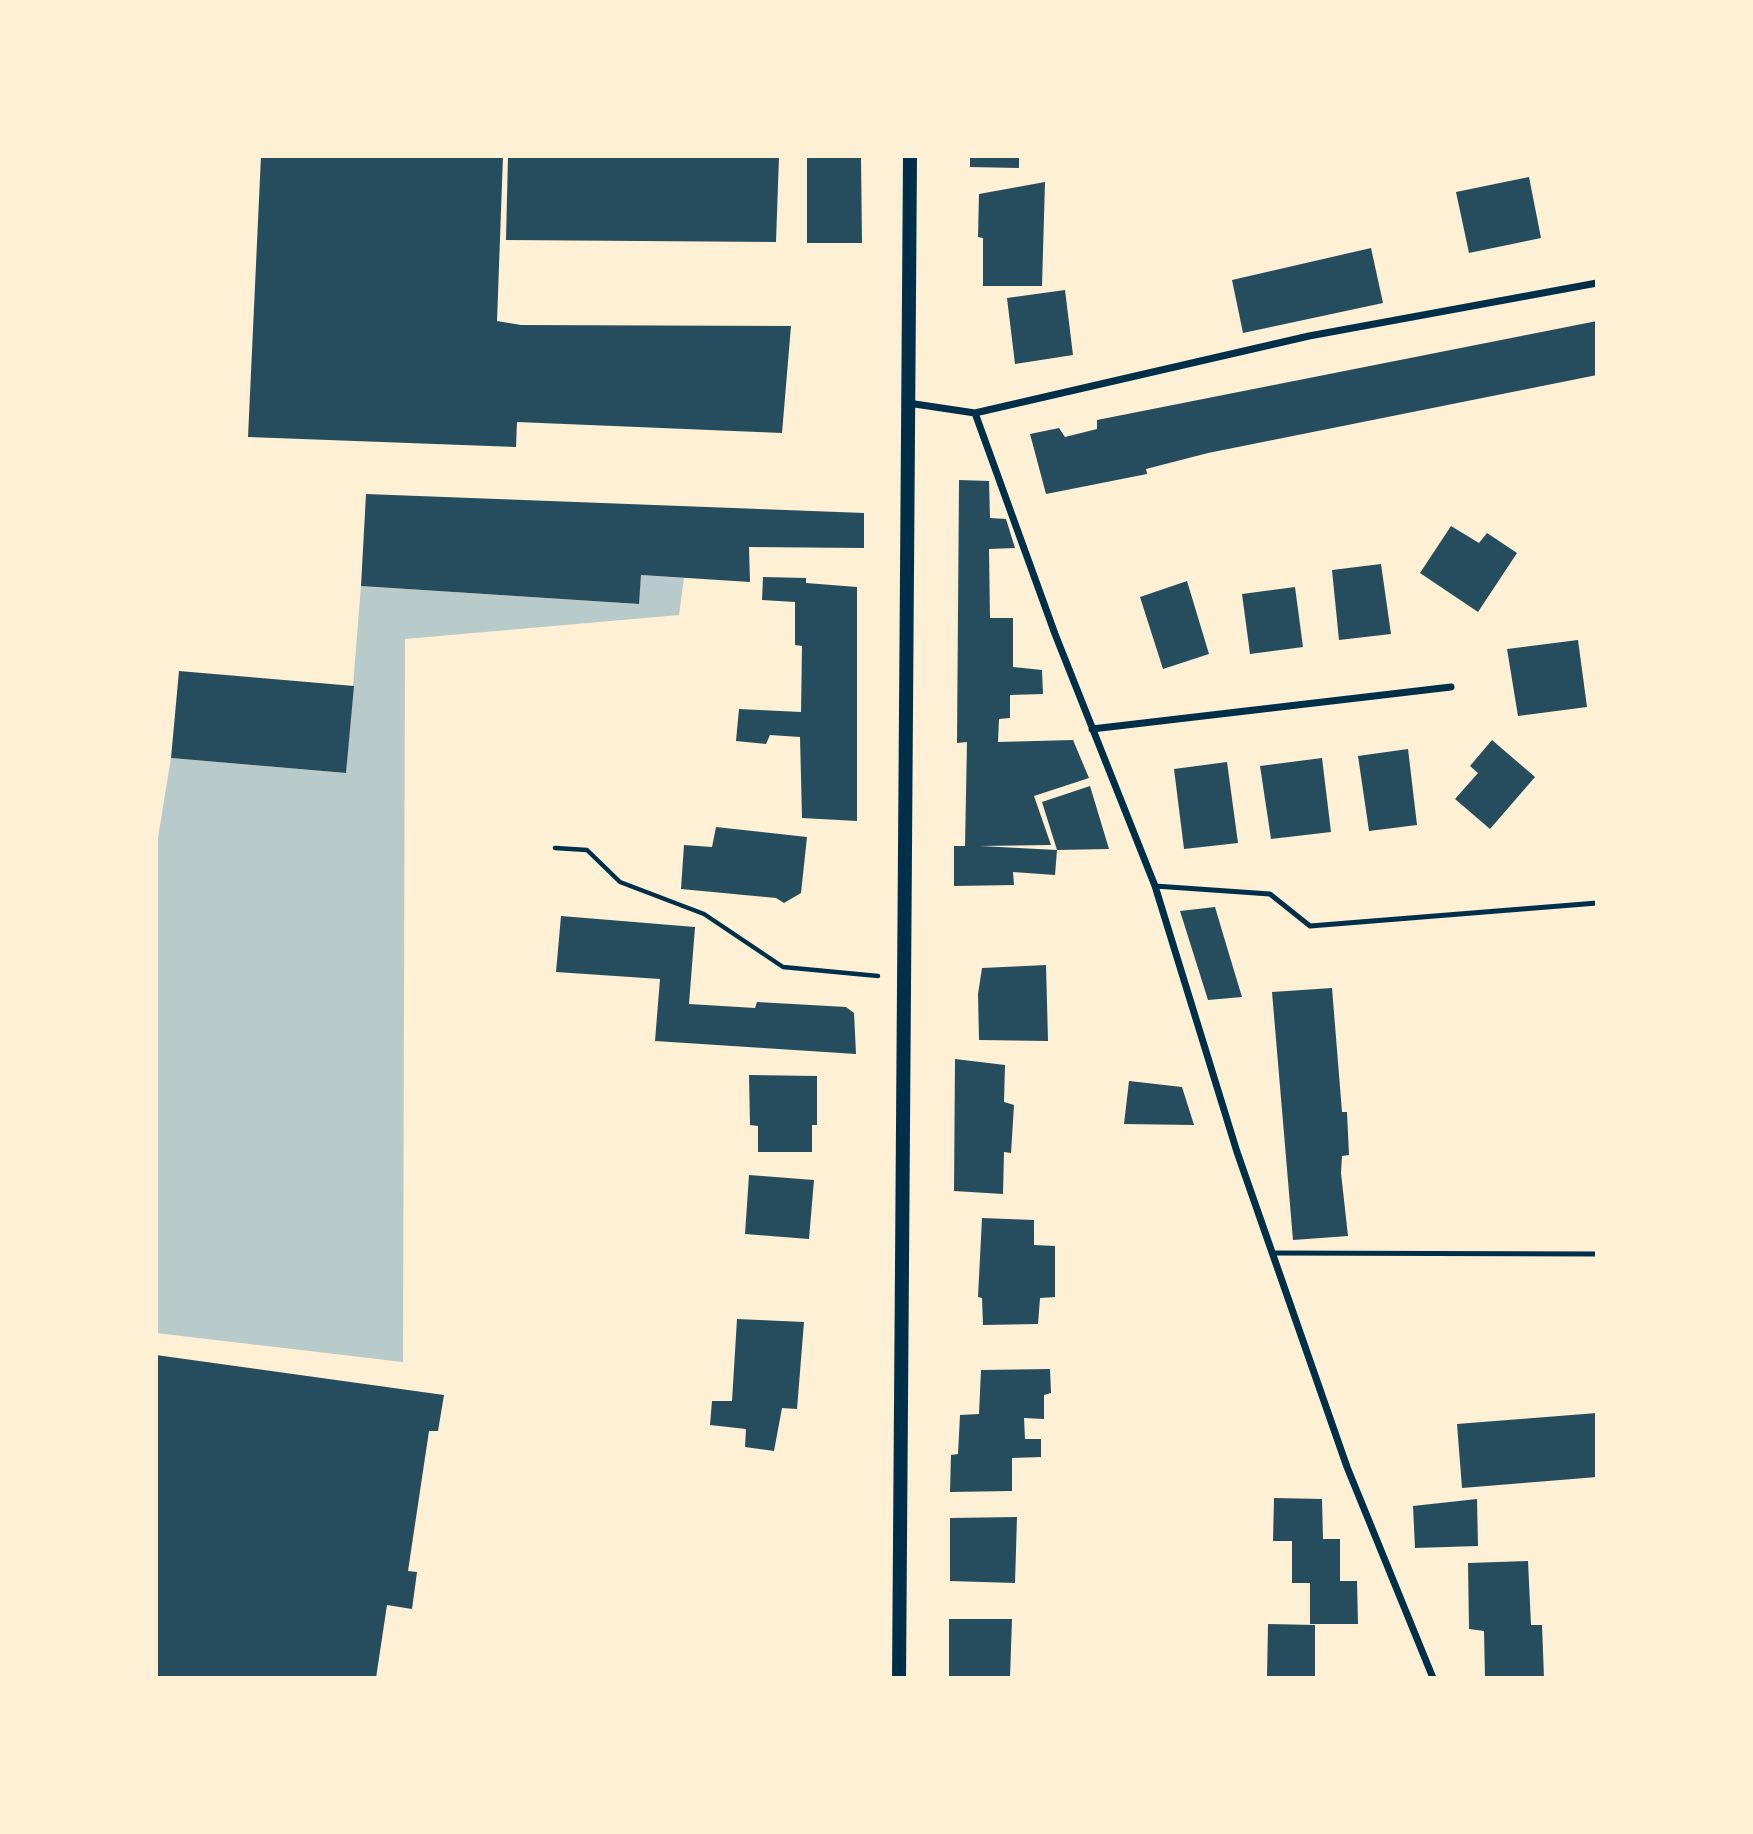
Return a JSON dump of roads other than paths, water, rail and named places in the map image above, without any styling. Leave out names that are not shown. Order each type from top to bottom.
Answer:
[{"type":"main road","points":[[899,1678],[910,156]]},
{"type":"street","points":[[907,403],[975,412],[1308,336],[1597,283]]},
{"type":"street","points":[[975,412],[1055,634],[1155,886],[1237,1152],[1347,1467],[1433,1678]]},
{"type":"street","points":[[1092,729],[1451,687]]},
{"type":"lane","points":[[1155,886],[1270,894],[1310,926],[1597,903]]},
{"type":"lane","points":[[1273,1253],[1597,1254]]}]
